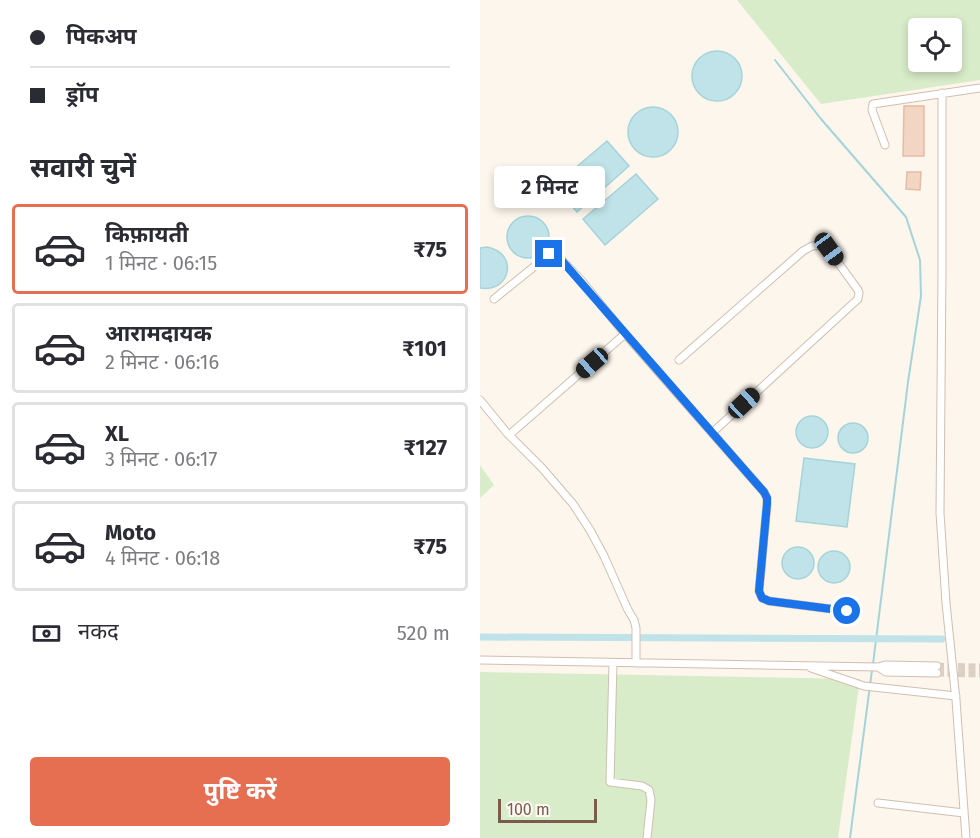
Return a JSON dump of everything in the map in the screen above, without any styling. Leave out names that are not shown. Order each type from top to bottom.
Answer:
[{"type":"street","points":[[885,145],[872,110],[873,104],[980,88]]},
{"type":"street","points":[[942,93],[940,513],[966,838]]},
{"type":"street","points":[[679,360],[803,251],[812,246],[822,245],[829,249],[858,290],[858,299],[712,433]]},
{"type":"street","points":[[494,298],[546,256],[555,253],[764,492],[767,504],[759,591],[762,598],[769,601],[847,611]]},
{"type":"street","points":[[509,435],[625,333]]},
{"type":"street","points":[[480,400],[573,504],[590,530],[634,620],[636,663]]},
{"type":"street","points":[[480,660],[864,667],[885,665],[937,670]]},
{"type":"street","points":[[613,663],[610,782],[642,786],[649,790],[651,800],[647,838]]},
{"type":"street","points":[[803,666],[864,686],[956,696]]},
{"type":"street","points":[[878,803],[964,813]]},
{"type":"green space","points":[[737,0],[980,0],[980,80],[821,104]]},
{"type":"green space","points":[[480,465],[494,485],[480,498]]},
{"type":"green space","points":[[480,672],[860,679],[838,838],[480,838]]},
{"type":"water","points":[[717,51],[735,58],[742,76],[735,94],[717,101],[699,94],[692,76],[699,58]]},
{"type":"water","points":[[653,107],[671,114],[678,132],[671,150],[653,157],[635,150],[628,132],[635,114]]},
{"type":"water","points":[[607,141],[629,166],[577,212],[554,186]]},
{"type":"water","points":[[636,174],[658,199],[605,245],[583,219]]},
{"type":"water","points":[[528,216],[543,222],[549,237],[543,252],[528,258],[513,252],[507,237],[513,222]]},
{"type":"water","points":[[487,247],[504,257],[507,272],[499,285],[480,288],[480,248]]},
{"type":"water","points":[[812,416],[823,421],[828,432],[823,443],[812,448],[801,443],[796,432],[801,421]]},
{"type":"water","points":[[853,423],[864,427],[868,438],[864,449],[853,453],[842,449],[838,438],[842,427]]},
{"type":"water","points":[[804,458],[855,464],[847,527],[796,521]]},
{"type":"water","points":[[798,547],[809,552],[814,563],[809,574],[798,579],[787,574],[782,563],[787,552]]},
{"type":"water","points":[[834,551],[845,556],[850,567],[845,578],[834,583],[823,578],[818,567],[823,556]]},
{"type":"building","points":[[904,106],[924,106],[924,156],[903,156]]},
{"type":"building","points":[[907,172],[921,172],[920,190],[906,189]]},
{"type":"waterway","points":[[775,60],[821,119],[906,217],[920,260],[921,296],[873,664]]},
{"type":"waterway","points":[[480,637],[942,639]]},
{"type":"waterway","points":[[850,838],[872,670]]},
{"type":"tunnel","points":[[937,666],[980,667]]},
{"type":"tunnel","points":[[937,673],[980,674]]},
{"type":"route","points":[[549,254],[555,253],[581,280],[764,492],[767,504],[759,591],[762,598],[769,601],[847,611]]}]
